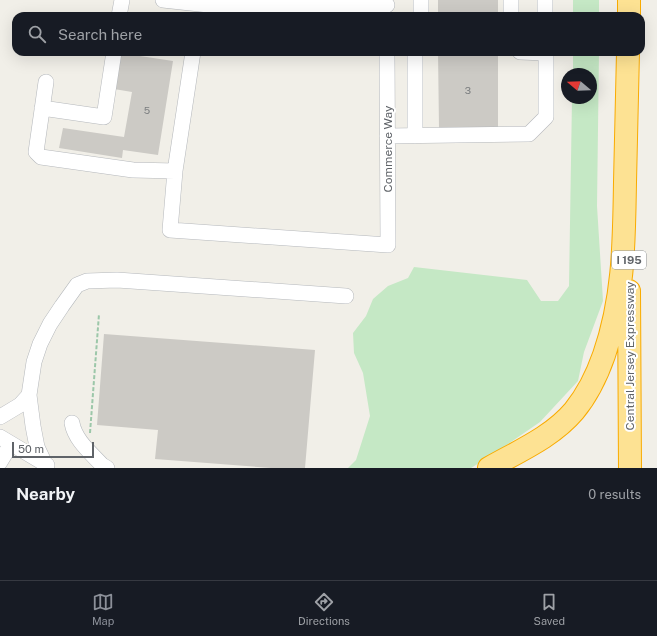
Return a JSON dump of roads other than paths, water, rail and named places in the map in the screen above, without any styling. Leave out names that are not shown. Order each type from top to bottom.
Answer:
[{"type":"highway","points":[[628,0],[629,12]]},
{"type":"highway","points":[[489,468],[545,437],[560,424],[574,410],[588,392],[598,373],[617,310],[623,257],[628,56]]},
{"type":"highway","name":"Central Jersey Expressway","points":[[628,56],[630,468]]},
{"type":"street","points":[[120,12],[122,0]]},
{"type":"street","points":[[164,0],[227,4],[387,7]]},
{"type":"street","points":[[421,0],[421,12]]},
{"type":"street","points":[[511,0],[511,12]]},
{"type":"street","points":[[545,0],[545,12]]},
{"type":"street","points":[[42,108],[104,117],[113,56]]},
{"type":"street","points":[[46,82],[36,152],[41,157],[133,170],[175,171],[192,56]]},
{"type":"street","name":"Commerce Way","points":[[175,171],[170,230],[388,245],[387,56]]},
{"type":"street","points":[[415,56],[415,136]]},
{"type":"street","points":[[388,136],[528,134],[546,117],[546,56]]},
{"type":"street","points":[[48,466],[37,447],[33,426],[29,395],[34,362],[40,344],[50,324],[77,285],[87,280],[117,280],[346,296]]},
{"type":"street","points":[[0,417],[20,406],[29,395]]},
{"type":"street","points":[[72,423],[77,438],[102,465],[107,468]]},
{"type":"street","points":[[0,462],[6,441],[48,466]]}]
